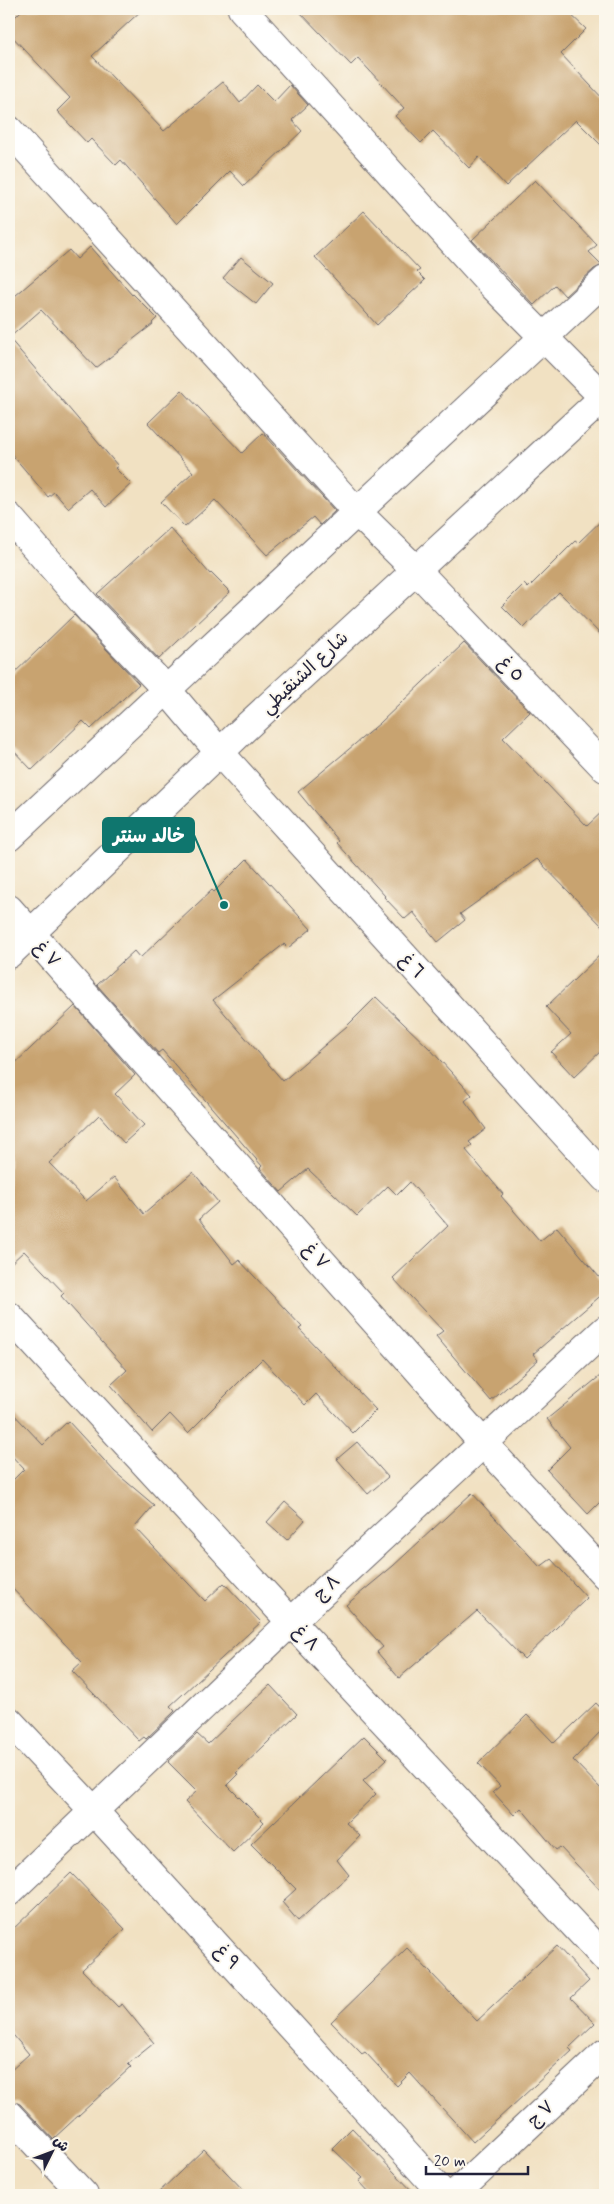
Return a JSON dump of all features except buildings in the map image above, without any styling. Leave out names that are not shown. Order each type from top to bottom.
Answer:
[{"type":"street","points":[[242,9],[486,279],[544,339],[605,397]]},
{"type":"street","name":"٥ غ","points":[[9,130],[356,511],[416,570],[605,768]]},
{"type":"street","points":[[9,836],[356,511],[544,339],[605,280]]},
{"type":"street","name":"شارع الشنقيطي","points":[[9,954],[220,753],[605,397]]},
{"type":"street","name":"٦ غ","points":[[9,517],[90,610],[166,690],[220,753],[605,1178]]},
{"type":"street","name":"٧ غ","points":[[9,909],[30,935],[483,1443],[605,1575]]},
{"type":"street","name":"٨ غ","points":[[9,1316],[291,1622],[605,1958]]},
{"type":"street","name":"٨ ج","points":[[9,1892],[291,1622],[605,1330]]},
{"type":"street","name":"٩ غ","points":[[9,1721],[93,1810],[444,2195]]},
{"type":"street","name":"٧ ج","points":[[454,2195],[605,2053]]},
{"type":"street","points":[[9,2115],[84,2195]]},
{"type":"place","name":"خالد سنتر","points":[[224,905]]}]
